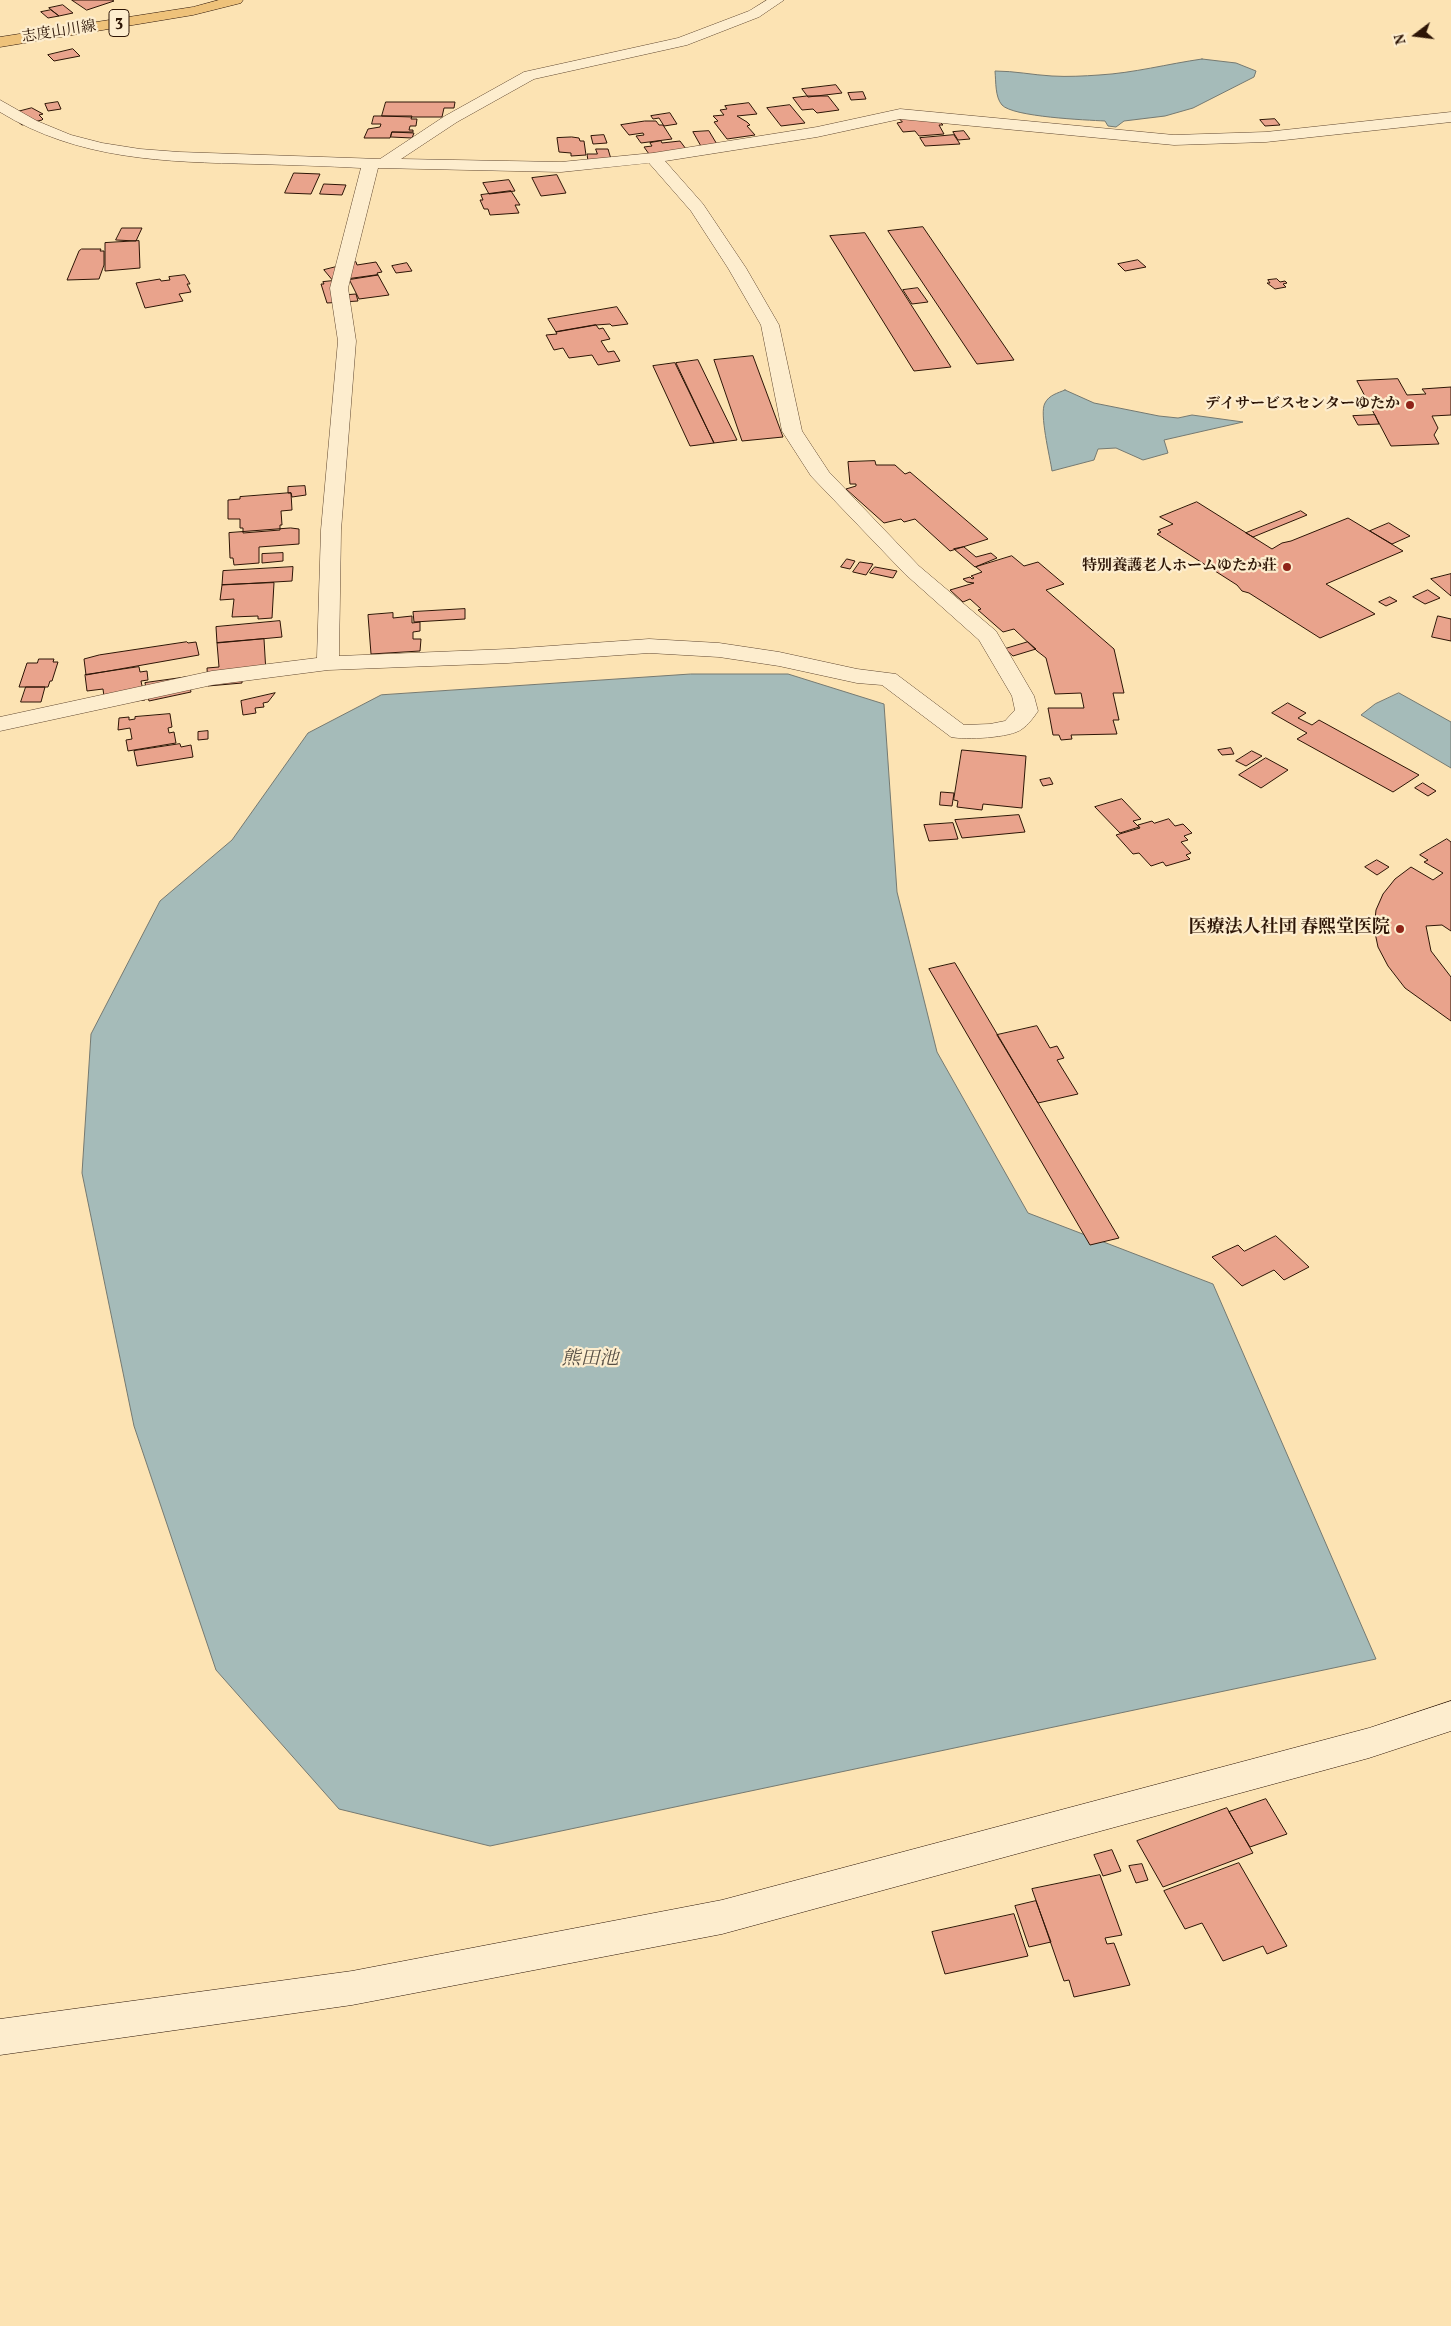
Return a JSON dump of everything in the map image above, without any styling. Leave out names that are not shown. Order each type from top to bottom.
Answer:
[{"type":"main road","name":"志度山川線","points":[[0,42],[192,11],[236,0]]},
{"type":"street","points":[[328,663],[331,602],[331,530],[347,341],[339,288],[342,272],[377,164],[529,75],[682,42],[754,14],[777,0]]},
{"type":"street","points":[[0,106],[33,127],[61,138],[95,147],[177,156],[377,164],[561,167],[654,158],[817,132],[900,114],[919,114],[1095,134],[1183,140],[1266,137],[1451,117]]},
{"type":"street","points":[[0,724],[212,678],[328,663],[517,655],[648,646],[719,650],[779,659],[857,676],[888,680],[959,732],[990,731],[1013,726],[1028,711],[1023,696],[988,636],[912,570],[822,476],[792,431],[770,325],[737,268],[697,208],[654,158]]},
{"type":"street","points":[[0,2037],[352,1988],[722,1917],[1369,1743],[1451,1715]]},
{"type":"water","points":[[1202,59],[1236,63],[1256,71],[1254,77],[1193,108],[1165,116],[1124,121],[1116,127],[1108,126],[1105,121],[1034,115],[1009,109],[1000,102],[996,89],[995,71],[1052,76],[1088,76],[1112,74]]},
{"type":"water","points":[[1065,390],[1094,403],[1159,416],[1178,418],[1192,415],[1243,422],[1164,440],[1168,453],[1143,460],[1116,448],[1098,449],[1094,460],[1052,471],[1043,408],[1049,398]]},
{"type":"water","name":"熊田池","points":[[691,674],[788,674],[884,704],[897,892],[937,1052],[1028,1213],[1213,1284],[1376,1659],[490,1846],[339,1809],[216,1670],[134,1426],[82,1173],[91,1034],[160,901],[232,840],[308,733],[381,695]]},
{"type":"water","points":[[1399,693],[1451,722],[1451,768],[1361,715],[1375,704]]},
{"type":"building","points":[[72,0],[112,0],[114,1],[87,10]]},
{"type":"building","points":[[63,5],[73,13],[59,16],[49,8]]},
{"type":"building","points":[[51,10],[59,16],[48,18],[41,12]]},
{"type":"building","points":[[73,49],[80,56],[54,61],[48,55]]},
{"type":"building","points":[[836,85],[842,93],[808,97],[802,89]]},
{"type":"building","points":[[863,92],[866,99],[851,100],[848,93]]},
{"type":"building","points":[[828,96],[839,110],[817,113],[813,109],[802,110],[793,98]]},
{"type":"building","points":[[58,102],[61,109],[48,111],[45,104]]},
{"type":"building","points":[[386,102],[455,102],[454,108],[444,108],[442,117],[412,117],[382,116]]},
{"type":"building","points":[[749,103],[757,114],[737,116],[750,125],[747,126],[755,135],[727,139],[714,122],[718,121],[713,116],[724,115],[720,110],[727,109],[725,106]]},
{"type":"building","points":[[790,105],[805,123],[781,126],[767,108]]},
{"type":"building","points":[[32,108],[43,114],[39,115],[42,120],[22,125],[9,114]]},
{"type":"building","points":[[670,113],[677,124],[664,126],[659,118],[653,119],[651,116]]},
{"type":"building","points":[[895,114],[940,122],[943,125],[939,125],[944,134],[919,136],[915,131],[903,132],[897,123],[902,122]]},
{"type":"building","points":[[374,116],[412,116],[411,119],[417,119],[416,126],[410,126],[409,130],[413,130],[413,132],[392,132],[390,138],[364,138],[368,129],[380,127],[381,124],[372,124]]},
{"type":"building","points":[[1275,119],[1280,125],[1265,126],[1260,120]]},
{"type":"building","points":[[656,121],[659,125],[663,125],[672,139],[641,143],[636,136],[644,135],[643,133],[629,135],[621,125]]},
{"type":"building","points":[[709,131],[718,146],[702,148],[693,132]]},
{"type":"building","points":[[964,131],[970,139],[958,140],[953,132]]},
{"type":"building","points":[[392,132],[414,133],[412,138],[391,137]]},
{"type":"building","points":[[604,135],[607,143],[593,144],[591,136]]},
{"type":"building","points":[[954,135],[960,144],[925,146],[920,138]]},
{"type":"building","points":[[572,137],[584,141],[586,155],[571,156],[571,153],[559,152],[557,138]]},
{"type":"building","points":[[661,141],[662,143],[680,141],[686,149],[649,154],[644,147],[652,146],[650,143]]},
{"type":"building","points":[[596,149],[608,149],[611,159],[588,161],[587,154],[597,154]]},
{"type":"building","points":[[294,173],[320,174],[311,194],[285,193]]},
{"type":"building","points":[[557,175],[566,193],[541,196],[532,178]]},
{"type":"building","points":[[509,180],[515,191],[489,194],[483,183]]},
{"type":"building","points":[[324,184],[346,185],[342,195],[320,194]]},
{"type":"building","points":[[511,191],[520,205],[515,205],[519,213],[490,215],[488,209],[484,209],[480,200],[483,200],[481,195]]},
{"type":"building","points":[[923,227],[1014,360],[977,364],[888,231]]},
{"type":"building","points":[[122,228],[142,228],[136,241],[116,240]]},
{"type":"building","points":[[865,233],[951,367],[914,371],[830,236]]},
{"type":"building","points":[[139,241],[140,268],[105,271],[105,243]]},
{"type":"building","points":[[82,249],[101,249],[100,251],[104,251],[104,265],[99,279],[67,280],[79,251]]},
{"type":"building","points":[[1138,260],[1146,267],[1125,271],[1118,264]]},
{"type":"building","points":[[356,262],[357,265],[376,262],[382,272],[377,273],[378,275],[334,282],[324,270]]},
{"type":"building","points":[[407,263],[412,271],[396,273],[392,266]]},
{"type":"building","points":[[185,275],[190,284],[187,284],[191,292],[179,294],[183,301],[145,308],[136,283],[160,279],[161,281],[170,280],[169,277]]},
{"type":"building","points":[[378,275],[389,295],[359,299],[349,279]]},
{"type":"building","points":[[1277,279],[1280,282],[1285,281],[1287,283],[1283,284],[1286,287],[1275,289],[1267,283],[1270,283],[1268,280]]},
{"type":"building","points":[[332,281],[343,295],[356,294],[358,301],[327,303],[321,284]]},
{"type":"building","points":[[918,288],[928,302],[912,304],[903,290]]},
{"type":"building","points":[[617,307],[628,324],[596,325],[556,332],[548,319]]},
{"type":"building","points":[[596,325],[599,329],[603,328],[610,339],[601,341],[608,352],[614,351],[620,361],[598,365],[592,355],[569,358],[563,348],[554,350],[546,335],[557,334],[556,332]]},
{"type":"building","points":[[753,356],[783,437],[742,441],[714,360]]},
{"type":"building","points":[[698,360],[737,440],[714,443],[676,363]]},
{"type":"building","points":[[675,363],[714,443],[690,446],[653,366]]},
{"type":"building","name":"デイサービスセンターゆたか","points":[[1398,379],[1407,395],[1426,394],[1422,389],[1451,387],[1451,415],[1432,416],[1438,428],[1434,435],[1439,444],[1391,446],[1357,381]]},
{"type":"building","points":[[1375,415],[1379,424],[1358,425],[1353,416]]},
{"type":"building","points":[[875,461],[876,465],[895,465],[905,474],[910,472],[988,539],[950,551],[915,519],[904,522],[901,519],[884,523],[846,489],[856,486],[856,484],[850,484],[848,462]]},
{"type":"building","points":[[305,486],[306,495],[292,497],[291,493],[288,493],[288,487]]},
{"type":"building","points":[[291,493],[292,510],[281,511],[282,525],[280,525],[280,530],[243,533],[243,528],[240,528],[240,519],[228,519],[228,500],[240,499],[240,497]]},
{"type":"building","name":"特別養護老人ホームゆたか荘","points":[[1197,502],[1272,549],[1282,543],[1348,518],[1403,551],[1326,584],[1375,614],[1320,638],[1249,593],[1242,591],[1237,585],[1157,534],[1161,532],[1158,530],[1173,524],[1160,517]]},
{"type":"building","points":[[1301,511],[1307,515],[1253,537],[1246,533]]},
{"type":"building","points":[[1389,523],[1410,536],[1392,544],[1370,531]]},
{"type":"building","points":[[299,529],[299,544],[259,547],[259,563],[234,565],[233,558],[230,558],[229,533]]},
{"type":"building","points":[[964,547],[976,557],[991,553],[997,558],[975,567],[954,549]]},
{"type":"building","points":[[283,553],[283,561],[262,563],[262,554]]},
{"type":"building","points":[[1012,556],[1024,566],[1038,562],[1064,584],[1046,590],[1114,649],[1124,693],[1113,693],[1119,720],[1113,720],[1117,734],[1071,735],[1072,739],[1061,740],[1059,735],[1053,735],[1048,708],[1084,708],[1081,693],[1055,694],[1046,658],[1014,629],[1003,632],[978,610],[981,609],[970,599],[963,602],[950,590],[974,583],[963,579],[970,577],[972,579],[974,578],[971,576],[982,572],[976,567]]},
{"type":"building","points":[[847,559],[855,561],[850,569],[841,567]]},
{"type":"building","points":[[860,562],[873,564],[866,575],[853,572]]},
{"type":"building","points":[[293,567],[292,581],[222,585],[223,571]]},
{"type":"building","points":[[875,567],[897,571],[893,578],[870,573]]},
{"type":"building","points":[[1451,574],[1451,596],[1431,579]]},
{"type":"building","points":[[274,583],[272,618],[258,619],[258,616],[232,617],[234,599],[220,600],[222,585]]},
{"type":"building","points":[[1428,590],[1440,598],[1425,604],[1413,597]]},
{"type":"building","points":[[1390,597],[1397,601],[1386,606],[1379,602]]},
{"type":"building","points":[[465,609],[465,619],[414,622],[413,612]]},
{"type":"building","points":[[393,613],[393,618],[412,616],[412,623],[420,622],[420,631],[413,632],[413,639],[421,639],[420,651],[371,654],[368,615]]},
{"type":"building","points":[[1438,616],[1451,619],[1451,641],[1432,637]]},
{"type":"building","points":[[280,621],[282,637],[217,643],[216,627]]},
{"type":"building","points":[[264,639],[266,673],[242,679],[242,683],[208,686],[207,668],[219,667],[217,643]]},
{"type":"building","points":[[196,642],[199,655],[86,675],[84,659],[99,655]]},
{"type":"building","points":[[1028,642],[1036,649],[1013,656],[1005,649]]},
{"type":"building","points":[[39,659],[54,659],[53,662],[58,662],[48,687],[19,687],[27,663],[37,663]]},
{"type":"building","points":[[139,667],[140,672],[147,671],[148,680],[141,681],[145,700],[105,704],[103,689],[87,691],[85,675]]},
{"type":"building","points":[[188,677],[191,692],[149,701],[145,683]]},
{"type":"building","points":[[26,687],[45,687],[41,702],[21,702]]},
{"type":"building","points":[[275,693],[268,702],[263,703],[264,707],[255,708],[256,713],[243,715],[241,701]]},
{"type":"building","points":[[1288,703],[1306,713],[1298,718],[1312,725],[1319,720],[1419,775],[1393,792],[1297,739],[1307,733],[1272,713]]},
{"type":"building","points":[[170,714],[172,727],[168,728],[169,733],[174,732],[176,743],[128,751],[126,740],[132,739],[130,728],[118,730],[119,718],[129,717],[129,720],[135,719],[135,717]]},
{"type":"building","points":[[208,731],[208,739],[198,740],[198,732]]},
{"type":"building","points":[[180,744],[181,747],[191,745],[193,757],[137,766],[134,751]]},
{"type":"building","points":[[1231,748],[1234,754],[1222,755],[1218,750]]},
{"type":"building","points":[[962,750],[1026,756],[1022,808],[983,804],[982,810],[957,807],[958,801],[954,800]]},
{"type":"building","points":[[1252,751],[1262,756],[1246,766],[1236,761]]},
{"type":"building","points":[[1266,758],[1288,770],[1261,788],[1239,775]]},
{"type":"building","points":[[1050,778],[1053,784],[1043,786],[1040,780]]},
{"type":"building","points":[[1423,783],[1436,791],[1428,796],[1415,788]]},
{"type":"building","points":[[941,792],[954,793],[952,806],[940,805]]},
{"type":"building","points":[[1122,799],[1141,819],[1133,821],[1139,827],[1120,833],[1095,807]]},
{"type":"building","points":[[1019,815],[1025,832],[962,838],[955,820]]},
{"type":"building","points":[[1169,819],[1175,826],[1183,824],[1192,833],[1184,836],[1188,840],[1181,842],[1191,853],[1186,855],[1190,859],[1166,866],[1163,862],[1151,866],[1139,853],[1133,854],[1116,835],[1140,828],[1138,825]]},
{"type":"building","points":[[953,823],[958,839],[929,841],[924,825]]},
{"type":"building","name":"医療法人社団 春熙堂医院","points":[[1447,839],[1451,842],[1451,931],[1442,925],[1426,926],[1431,951],[1451,977],[1451,1021],[1405,988],[1388,966],[1378,947],[1374,928],[1376,910],[1383,894],[1395,879],[1411,867],[1433,880],[1443,873],[1424,862],[1428,860],[1420,855]]},
{"type":"building","points":[[1377,860],[1389,867],[1377,875],[1365,867]]},
{"type":"building","points":[[955,963],[1119,1238],[1090,1245],[929,969]]},
{"type":"building","points":[[1037,1026],[1050,1048],[1057,1046],[1064,1058],[1057,1060],[1078,1094],[1038,1103],[997,1035]]},
{"type":"building","points":[[1276,1236],[1309,1267],[1284,1280],[1274,1270],[1242,1286],[1212,1257],[1238,1245],[1244,1251]]},
{"type":"building","points":[[1266,1799],[1287,1834],[1250,1847],[1229,1812]]},
{"type":"building","points":[[1227,1808],[1253,1853],[1163,1887],[1137,1841]]},
{"type":"building","points":[[1112,1850],[1121,1871],[1103,1876],[1094,1855]]},
{"type":"building","points":[[1239,1863],[1287,1946],[1267,1954],[1263,1946],[1223,1961],[1202,1923],[1185,1929],[1164,1891]]},
{"type":"building","points":[[1142,1864],[1148,1880],[1136,1883],[1129,1866]]},
{"type":"building","points":[[1100,1875],[1122,1935],[1105,1938],[1107,1944],[1114,1943],[1130,1985],[1074,1997],[1069,1980],[1064,1981],[1032,1889]]},
{"type":"building","points":[[1036,1901],[1051,1942],[1029,1947],[1015,1906]]},
{"type":"building","points":[[1014,1914],[1028,1956],[945,1974],[932,1932]]},
{"type":"place","name":"デイサービスセンターゆたか","points":[[1410,405]]},
{"type":"place","name":"特別養護老人ホームゆたか荘","points":[[1287,567]]},
{"type":"place","name":"医療法人社団 春熙堂医院","points":[[1400,929]]}]
